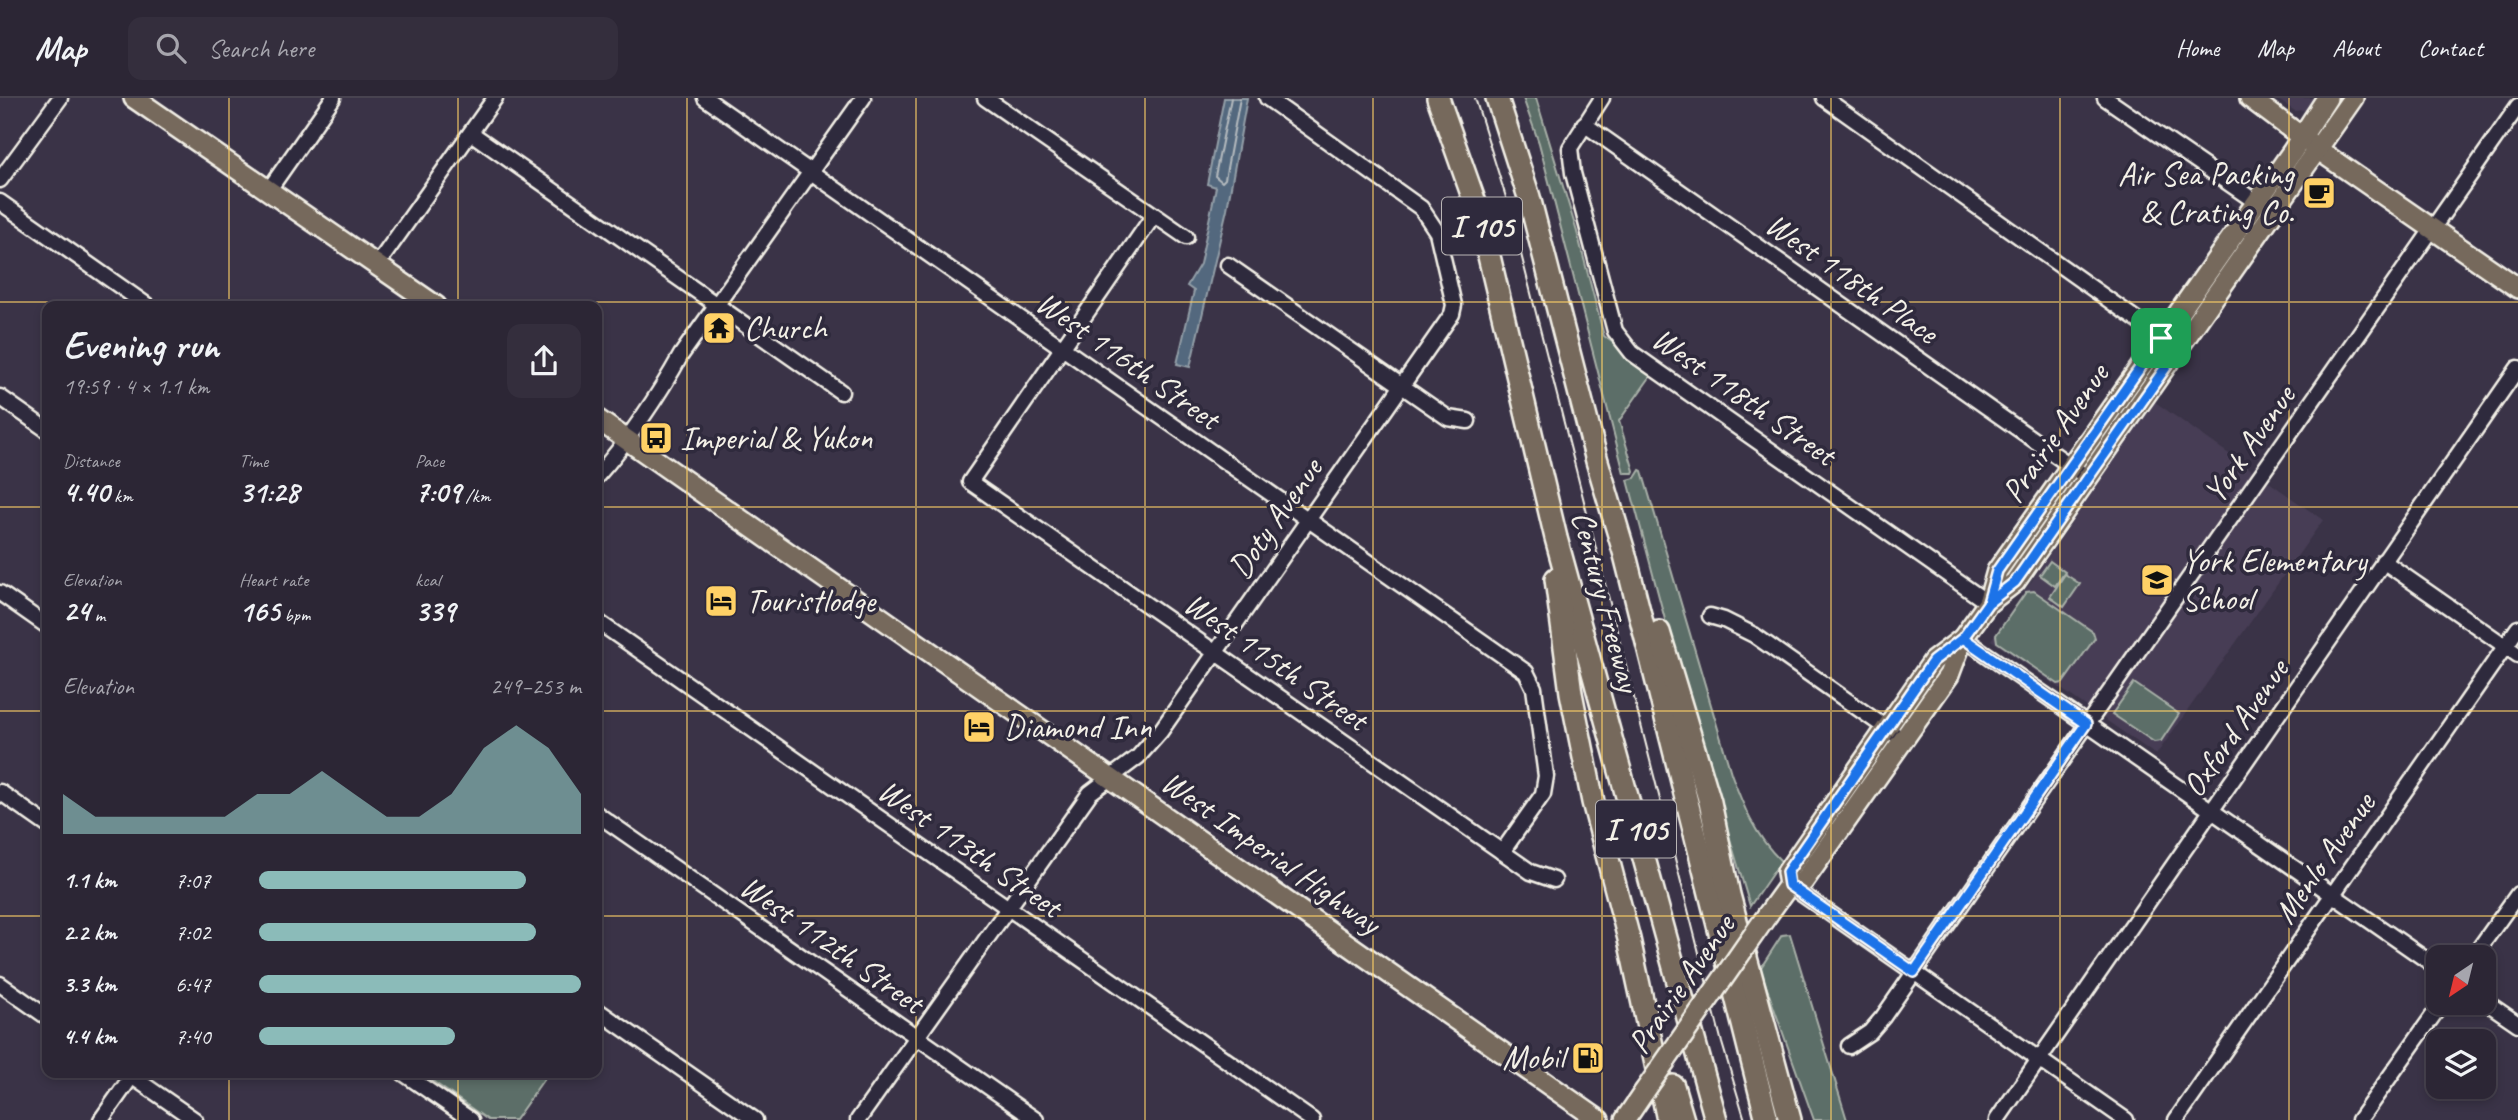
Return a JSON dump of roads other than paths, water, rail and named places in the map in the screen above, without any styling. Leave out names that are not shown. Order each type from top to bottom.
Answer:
[{"type":"highway","name":"Century Freeway","points":[[1438,98],[1479,214],[1556,538],[1716,1120]]},
{"type":"highway","name":"Century Freeway","points":[[1497,98],[1529,197],[1597,461],[1625,555],[1766,1120]]},
{"type":"highway","points":[[1556,538],[1556,583],[1571,693],[1593,802],[1629,940],[1683,1120]]},
{"type":"highway","points":[[1625,555],[1655,620],[1710,802],[1729,895],[1790,1120]]},
{"type":"highway","points":[[1629,940],[1668,1120]]},
{"type":"highway","points":[[1766,1033],[1801,1120]]},
{"type":"main road","points":[[134,98],[429,301]]},
{"type":"main road","points":[[2250,98],[2518,288]]},
{"type":"main road","name":"Prairie Avenue","points":[[1625,1120],[1789,885],[1803,881],[1949,676],[1963,638],[1988,603],[2015,582],[2178,350],[2310,142],[2327,98]]},
{"type":"main road","name":"Prairie Avenue","points":[[1988,603],[1997,571],[2256,202],[2353,98]]},
{"type":"main road","name":"West Imperial Highway","points":[[602,423],[1599,1120]]},
{"type":"main road","name":"Prairie Avenue","points":[[1789,885],[1787,872],[1933,661],[1963,638]]},
{"type":"street","points":[[0,180],[61,98]]},
{"type":"street","points":[[268,191],[333,98]]},
{"type":"street","points":[[377,265],[495,98]]},
{"type":"street","name":"West 116th Street","points":[[705,98],[1519,666],[1534,688],[1546,786],[1502,852]]},
{"type":"street","points":[[602,469],[863,98]]},
{"type":"street","points":[[985,98],[1186,237]]},
{"type":"street","name":"Doty Avenue","points":[[858,1120],[1090,793],[1138,757],[1160,732],[1452,314],[1454,305],[1443,256],[1437,232],[1429,218],[1408,197],[1267,98]]},
{"type":"street","points":[[1584,124],[1602,98]]},
{"type":"street","points":[[1824,98],[2178,350]]},
{"type":"street","points":[[2105,98],[2256,202]]},
{"type":"street","name":"York Avenue","points":[[1849,1046],[1863,1038],[1876,1025],[1914,972],[2518,106]]},
{"type":"street","name":"West 118th Place","points":[[1584,124],[2088,478]]},
{"type":"street","name":"West 118th Street","points":[[1584,124],[1570,148],[1573,173],[1615,331],[1623,343],[1632,353],[1988,603]]},
{"type":"street","points":[[471,133],[841,392]]},
{"type":"street","points":[[0,202],[141,301]]},
{"type":"street","points":[[1062,348],[1154,215]]},
{"type":"street","points":[[1228,265],[1400,387],[1448,418],[1468,421]]},
{"type":"street","name":"West 115th Street","points":[[1062,348],[970,482],[1531,872],[1554,880]]},
{"type":"street","name":"Oxford Avenue","points":[[1997,1120],[2518,368]]},
{"type":"street","points":[[0,397],[42,426]]},
{"type":"street","points":[[2383,561],[2518,655]]},
{"type":"street","points":[[0,593],[42,622]]},
{"type":"street","points":[[1710,616],[1754,635],[1903,740]]},
{"type":"street","name":"West 113th Street","points":[[602,624],[1312,1120]]},
{"type":"street","name":"Menlo Avenue","points":[[2176,1120],[2518,628]]},
{"type":"street","points":[[1963,638],[2426,960]]},
{"type":"street","points":[[0,792],[42,821]]},
{"type":"street","name":"West 112th Street","points":[[602,817],[1035,1120]]},
{"type":"street","points":[[1789,885],[2126,1120]]},
{"type":"street","points":[[2482,945],[2518,894]]},
{"type":"street","points":[[0,984],[42,1013]]},
{"type":"street","points":[[2496,1009],[2518,1024]]},
{"type":"street","points":[[602,1013],[755,1120]]},
{"type":"street","points":[[2359,1120],[2433,1015]]},
{"type":"street","points":[[101,1120],[128,1078]]},
{"type":"street","points":[[137,1078],[195,1120]]},
{"type":"street","points":[[410,1078],[471,1120]]},
{"type":"water","points":[[1224,98],[1247,98],[1227,209],[1190,367],[1177,364],[1194,291],[1187,286],[1200,264],[1216,187],[1207,184]]},
{"type":"tram line","points":[[1475,98],[1509,207],[1722,1043],[1745,1120]]},
{"type":"place","name":"Air Sea Packing & Crating Co.","points":[[2319,193]]},
{"type":"place","name":"Church","points":[[719,328]]},
{"type":"place","name":"Imperial & Yukon","points":[[656,438]]},
{"type":"place","name":"York Elementary School","points":[[2157,580]]},
{"type":"place","name":"Touristlodge","points":[[721,601]]},
{"type":"place","name":"Diamond Inn","points":[[979,727]]},
{"type":"place","name":"Mobil","points":[[1588,1058]]}]
